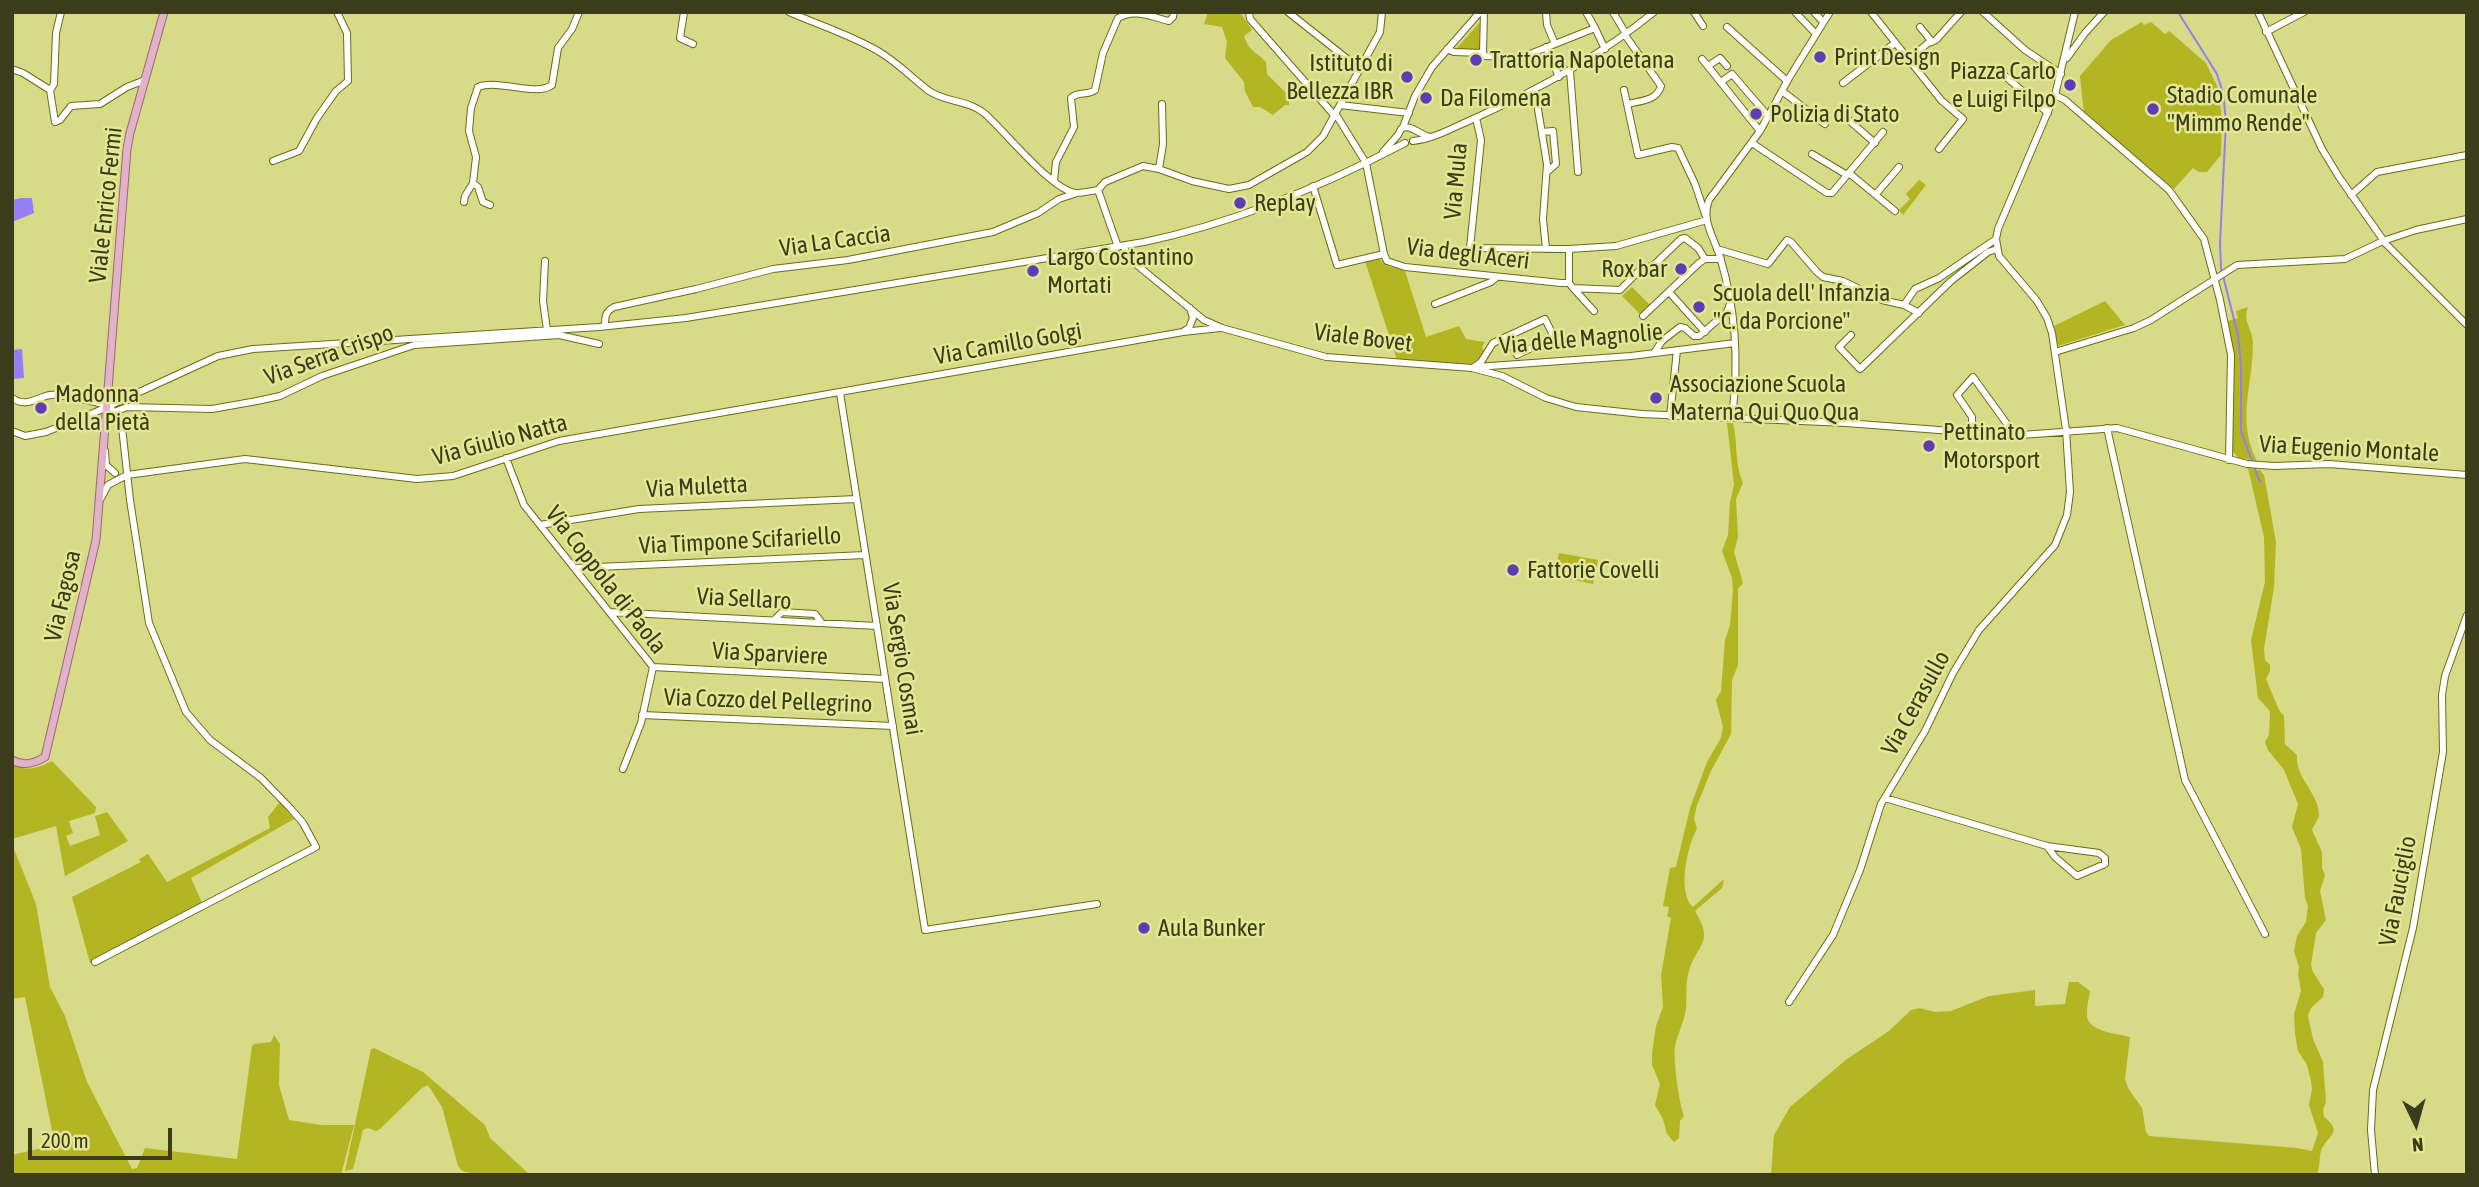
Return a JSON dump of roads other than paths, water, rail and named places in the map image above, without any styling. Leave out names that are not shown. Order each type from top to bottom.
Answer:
[{"type":"main road","name":"Viale Enrico Fermi","points":[[107,405],[127,149],[164,12]]},
{"type":"main road","name":"Via Fagosa","points":[[12,760],[18,764],[35,763],[45,757],[89,577],[100,503],[107,405]]},
{"type":"street","points":[[61,12],[56,33],[54,84],[50,90],[54,122],[60,120],[71,106],[100,104],[127,87],[145,80]]},
{"type":"street","points":[[273,161],[299,151],[336,91],[348,82],[347,33],[337,12]]},
{"type":"street","points":[[464,202],[464,196],[474,183],[475,151],[469,131],[471,108],[478,87],[508,84],[543,90],[549,88],[552,85],[558,48],[572,29],[579,12]]},
{"type":"street","points":[[684,12],[680,38],[692,44]]},
{"type":"street","points":[[789,12],[876,50],[899,64],[929,91],[981,110],[1000,127],[1014,145],[1061,187],[1077,193],[1098,190],[1105,182],[1143,166],[1229,189],[1249,186],[1307,152],[1323,135],[1380,32],[1382,12]]},
{"type":"street","points":[[812,22],[814,12]]},
{"type":"street","points":[[1054,180],[1056,162],[1074,127],[1071,99],[1076,94],[1091,93],[1095,90],[1103,53],[1118,18],[1129,13],[1142,13],[1170,21],[1174,12]]},
{"type":"street","points":[[1249,12],[1250,19],[1335,114],[1366,163]]},
{"type":"street","points":[[1288,12],[1360,69]]},
{"type":"street","points":[[1482,12],[1483,53]]},
{"type":"street","points":[[1380,156],[1403,127],[1422,82],[1482,12],[1490,12]]},
{"type":"street","points":[[1546,12],[1547,25],[1555,44]]},
{"type":"street","points":[[1586,12],[1605,49]]},
{"type":"street","points":[[1613,12],[1661,86],[1651,99],[1627,104]]},
{"type":"street","points":[[12,431],[25,436],[46,432],[218,356],[253,349],[605,326],[686,318],[1186,233],[1313,186],[1409,142],[1432,137],[1535,91],[1605,49],[1654,12]]},
{"type":"street","points":[[1694,12],[1703,26]]},
{"type":"street","points":[[1795,12],[1816,34]]},
{"type":"street","points":[[1814,12],[1823,22]]},
{"type":"street","points":[[1707,220],[1706,208],[1709,200],[1760,131],[1830,12]]},
{"type":"street","points":[[1871,12],[1941,100],[1963,119],[1939,149]]},
{"type":"street","points":[[1908,60],[1942,34],[1961,12]]},
{"type":"street","points":[[1983,12],[2025,50],[2061,74]]},
{"type":"street","points":[[1851,335],[1839,347],[1860,369],[1938,293],[1987,251],[2055,95],[2075,12]]},
{"type":"street","points":[[2064,62],[2104,12]]},
{"type":"street","points":[[2258,12],[2322,149],[2351,195],[2384,241],[2467,326]]},
{"type":"street","points":[[2266,32],[2304,12]]},
{"type":"street","points":[[1727,27],[1787,81]]},
{"type":"street","points":[[1920,27],[1932,41]]},
{"type":"street","points":[[1447,50],[1520,58],[1595,28]]},
{"type":"street","points":[[2072,29],[2078,34],[2085,33]]},
{"type":"street","points":[[2069,41],[2085,33]]},
{"type":"street","points":[[2069,41],[2071,44],[2077,44]]},
{"type":"street","points":[[1843,83],[1895,43]]},
{"type":"street","points":[[1546,47],[1559,77]]},
{"type":"street","points":[[1708,66],[1720,58],[1727,66]]},
{"type":"street","points":[[1702,59],[1760,131]]},
{"type":"street","points":[[12,69],[50,90]]},
{"type":"street","points":[[1998,70],[2048,113]]},
{"type":"street","points":[[1570,71],[1578,172]]},
{"type":"street","points":[[1721,82],[1732,74],[1768,116]]},
{"type":"street","points":[[1624,90],[1638,155],[1678,148],[1695,184],[1721,259],[1735,342],[1737,375],[1732,417]]},
{"type":"street","points":[[1782,90],[1825,124]]},
{"type":"street","points":[[1535,91],[1547,172],[1543,219],[1546,249],[1616,246],[1707,220]]},
{"type":"street","points":[[2055,95],[2065,100],[2169,190],[2204,239],[2231,355],[2229,460]]},
{"type":"street","points":[[1744,111],[1756,102]]},
{"type":"street","points":[[1159,169],[1163,144],[1162,104]]},
{"type":"street","points":[[1340,104],[1410,109]]},
{"type":"street","points":[[1409,142],[1415,136],[1410,109]]},
{"type":"street","points":[[1843,115],[1875,142]]},
{"type":"street","name":"Via Mula","points":[[1476,118],[1480,140],[1470,248],[1546,249]]},
{"type":"street","points":[[1403,127],[1432,137]]},
{"type":"street","points":[[1542,132],[1553,131],[1556,164],[1547,172]]},
{"type":"street","points":[[1752,143],[1828,192],[1837,190],[1883,132]]},
{"type":"street","points":[[1398,135],[1401,141],[1409,142]]},
{"type":"street","points":[[1812,154],[1848,174],[1895,211]]},
{"type":"street","points":[[2351,195],[2377,172],[2467,155]]},
{"type":"street","name":"Via degli Aceri","points":[[1366,163],[1384,254],[1387,261],[1405,267],[1620,290],[1638,271],[1655,264],[1681,239],[1685,238],[1698,248],[1705,259]]},
{"type":"street","points":[[1876,194],[1899,167]]},
{"type":"street","points":[[474,183],[483,202],[490,205]]},
{"type":"street","points":[[1313,186],[1337,265],[1384,254]]},
{"type":"street","points":[[1098,190],[1127,256],[1204,320],[1222,328]]},
{"type":"street","name":"Via La Caccia","points":[[605,326],[605,316],[608,310],[614,307],[773,269],[848,260],[993,232],[1038,213],[1059,199],[1077,193]]},
{"type":"street","points":[[2055,352],[2134,328],[2151,320],[2228,270],[2244,264],[2332,262],[2416,230],[2467,219]]},
{"type":"street","points":[[1717,249],[1768,264],[1787,240],[1823,276],[1843,281],[1882,300],[1904,305],[1919,313]]},
{"type":"street","points":[[1987,251],[1997,249],[1993,240]]},
{"type":"street","points":[[1904,305],[1915,289],[1940,278],[1993,240]]},
{"type":"street","points":[[1569,249],[1571,285],[1594,311]]},
{"type":"street","name":"Via Cerasullo","points":[[1789,1002],[1833,935],[1860,870],[1874,821],[1925,731],[1953,673],[1979,630],[2055,545],[2067,515],[2070,492],[2066,430],[2055,352],[2047,318],[2002,261],[1997,249]]},
{"type":"street","points":[[1643,316],[1705,259],[1721,259]]},
{"type":"street","points":[[545,261],[543,301],[547,330]]},
{"type":"street","points":[[1434,304],[1491,282],[1497,277]]},
{"type":"street","points":[[1669,292],[1705,332]]},
{"type":"street","points":[[1654,354],[1662,341],[1681,327],[1694,336],[1705,332],[1727,312],[1730,302]]},
{"type":"street","points":[[1183,332],[1189,328],[1193,318],[1189,306]]},
{"type":"street","points":[[1472,368],[1478,366],[1489,348],[1508,337],[1545,319],[1554,337],[1517,355],[1508,337]]},
{"type":"street","name":"Via Camillo Golgi","points":[[840,393],[1183,332],[1222,328]]},
{"type":"street","name":"Viale Bovet","points":[[1222,328],[1326,357],[1472,368],[1502,376],[1546,398],[1596,410],[1972,432]]},
{"type":"street","name":"Via Serra Crispo","points":[[114,412],[139,407],[212,409],[280,396],[333,372],[414,345],[559,335],[599,344]]},
{"type":"street","name":"Via delle Magnolie","points":[[1472,368],[1654,354],[1735,342]]},
{"type":"street","points":[[1489,348],[1488,359],[1494,365]]},
{"type":"street","points":[[1670,416],[1676,351]]},
{"type":"street","points":[[1502,376],[1501,370],[1513,364]]},
{"type":"street","points":[[1972,432],[1972,417],[1957,395],[1973,377],[2015,435]]},
{"type":"street","name":"Via Giulio Natta","points":[[115,476],[245,458],[431,479],[453,476],[559,441],[840,393]]},
{"type":"street","name":"Via Sergio Cosmai","points":[[840,393],[925,930],[1097,904]]},
{"type":"street","points":[[12,398],[21,403],[34,402],[53,395],[107,405],[114,412],[121,427],[149,624],[186,712],[210,740],[261,778],[291,809],[303,823],[316,847],[95,962]]},
{"type":"street","points":[[2107,428],[2185,780],[2264,934]]},
{"type":"street","name":"Via Eugenio Montale","points":[[1972,432],[2015,435],[2107,428],[2126,430],[2247,464],[2329,464],[2467,475]]},
{"type":"street","points":[[104,447],[106,465],[115,476]]},
{"type":"street","name":"Via Coppola di Paola","points":[[506,458],[524,505],[653,667],[642,715],[623,769]]},
{"type":"street","points":[[102,477],[115,476]]},
{"type":"street","points":[[100,503],[104,490],[115,476]]},
{"type":"street","name":"Via Muletta","points":[[540,525],[639,509],[856,499]]},
{"type":"street","name":"Via Timpone Scifariello","points":[[575,568],[865,555]]},
{"type":"street","name":"Via Sellaro","points":[[610,612],[877,626]]},
{"type":"street","name":"Via Fauciglio","points":[[2375,1175],[2371,1130],[2373,1090],[2413,928],[2444,752],[2442,695],[2445,677],[2467,615]]},
{"type":"street","name":"Via Sparviere","points":[[653,667],[885,679]]},
{"type":"street","name":"Via Cozzo del Pellegrino","points":[[642,715],[893,726]]},
{"type":"street","points":[[1885,798],[2047,846],[2099,853],[2105,858],[2105,864],[2077,876],[2055,857],[2047,846]]},
{"type":"waterway","points":[[2178,12],[2217,74],[2223,93],[2226,121],[2221,268],[2238,335],[2241,431],[2252,461]]},
{"type":"waterway","points":[[2254,467],[2260,482]]},
{"type":"place","name":"Print Design","points":[[1820,57]]},
{"type":"place","name":"Trattoria Napoletana","points":[[1476,60]]},
{"type":"place","name":"Istituto di Bellezza IBR","points":[[1407,77]]},
{"type":"place","name":"Piazza Carlo e Luigi Filpo","points":[[2070,85]]},
{"type":"place","name":"Da Filomena","points":[[1426,98]]},
{"type":"place","name":"Stadio Comunale \"Mimmo Rende\"","points":[[2153,109]]},
{"type":"place","name":"Polizia di Stato","points":[[1756,114]]},
{"type":"place","name":"Replay","points":[[1240,203]]},
{"type":"place","name":"Rox bar","points":[[1681,269]]},
{"type":"place","name":"Largo Costantino Mortati","points":[[1033,271]]},
{"type":"place","name":"Scuola dell' Infanzia \"C. da Porcione\"","points":[[1699,307]]},
{"type":"place","name":"Associazione Scuola Materna Qui Quo Qua","points":[[1656,398]]},
{"type":"place","name":"Madonna della Pietà","points":[[41,408]]},
{"type":"place","name":"Pettinato Motorsport","points":[[1929,446]]},
{"type":"place","name":"Fattorie Covelli","points":[[1513,570]]},
{"type":"place","name":"Aula Bunker","points":[[1144,928]]}]
